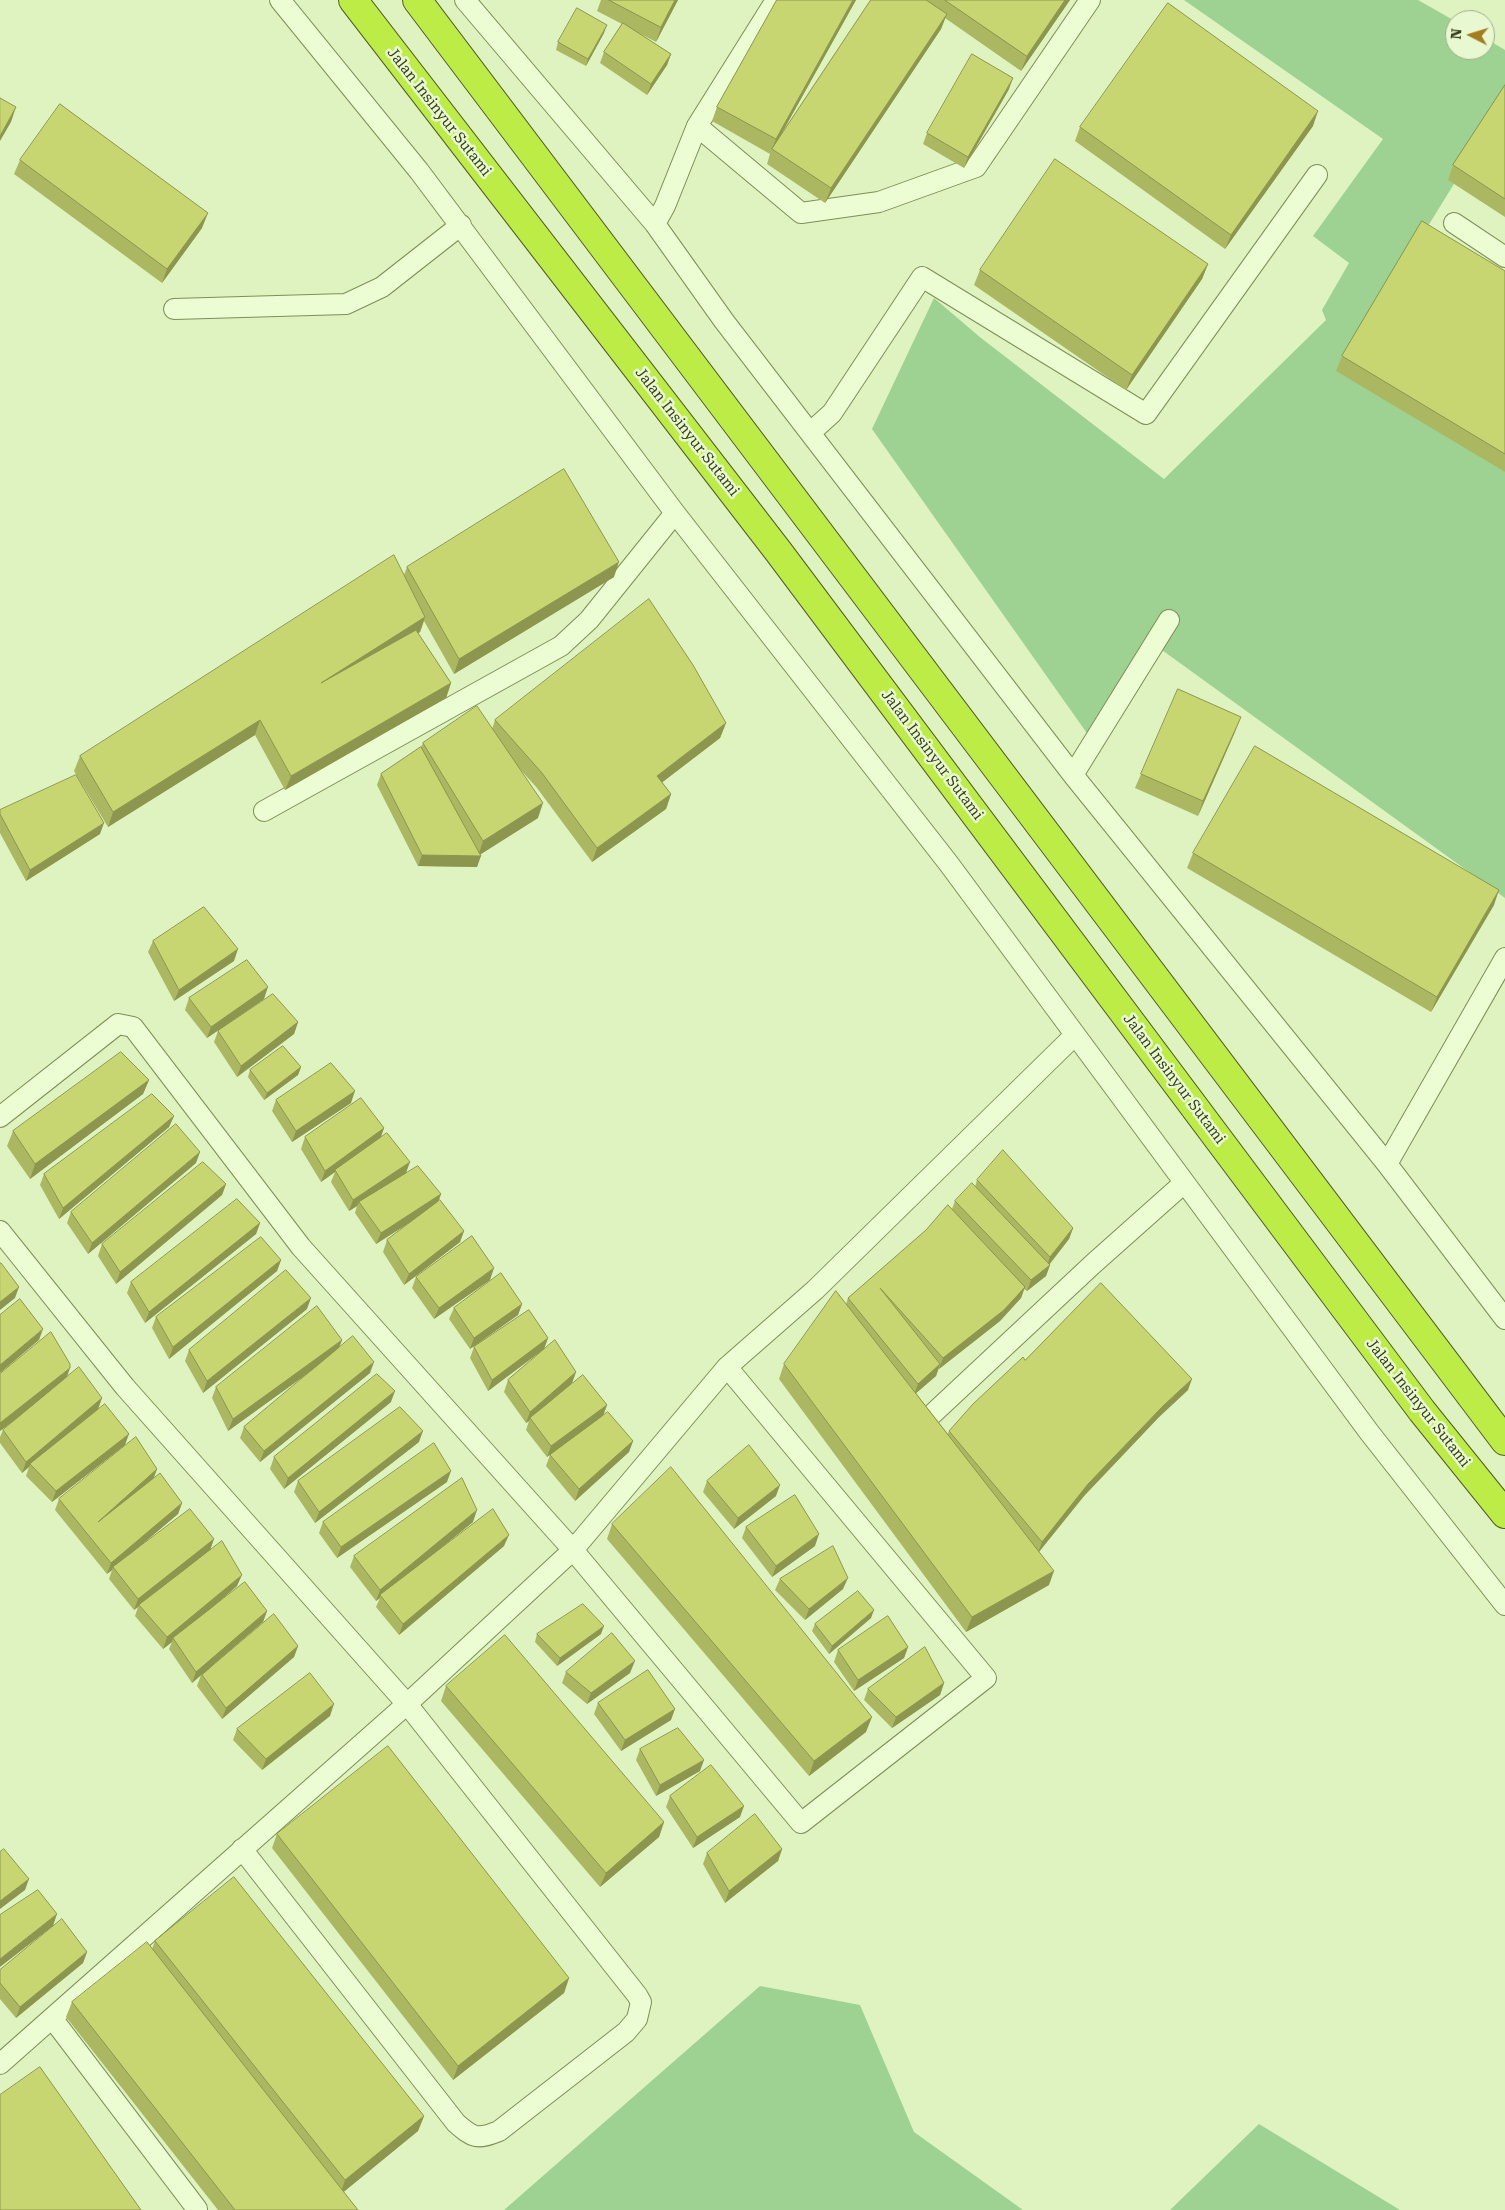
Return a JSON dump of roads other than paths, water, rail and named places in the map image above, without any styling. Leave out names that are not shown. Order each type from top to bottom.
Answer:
[{"type":"highway","name":"Jalan Insinyur Sutami","points":[[353,0],[784,559],[1422,1411],[1505,1514]]},
{"type":"highway","points":[[417,0],[1505,1441]]},
{"type":"street","points":[[280,0],[461,225],[675,513],[950,864],[1369,1432],[1505,1605]]},
{"type":"street","points":[[655,224],[665,206],[697,126],[776,0]]},
{"type":"street","points":[[697,126],[801,213],[879,202],[976,167],[1090,0]]},
{"type":"street","points":[[470,2],[655,224],[724,321],[1073,775],[1387,1164],[1505,1319]]},
{"type":"street","points":[[811,432],[832,413],[922,276],[1146,414],[1317,175]]},
{"type":"street","points":[[1454,223],[1505,257]]},
{"type":"street","points":[[174,310],[346,304],[382,287],[461,225]]},
{"type":"street","points":[[264,811],[561,646],[589,620],[675,513]]},
{"type":"street","points":[[1073,775],[1169,620]]},
{"type":"street","points":[[1387,1164],[1505,958]]},
{"type":"street","points":[[0,1116],[118,1024],[133,1027],[301,1247],[573,1550],[801,1823],[986,1678],[727,1367]]},
{"type":"street","points":[[0,2064],[406,1704],[573,1550],[727,1367],[815,1290],[1075,1034]]},
{"type":"street","points":[[925,1421],[1184,1182]]},
{"type":"street","points":[[0,1231],[125,1387],[406,1704],[637,1995],[641,2002],[637,2019],[626,2032],[499,2131],[484,2137],[471,2136],[456,2123],[242,1849]]},
{"type":"street","points":[[52,2018],[197,2209]]}]
